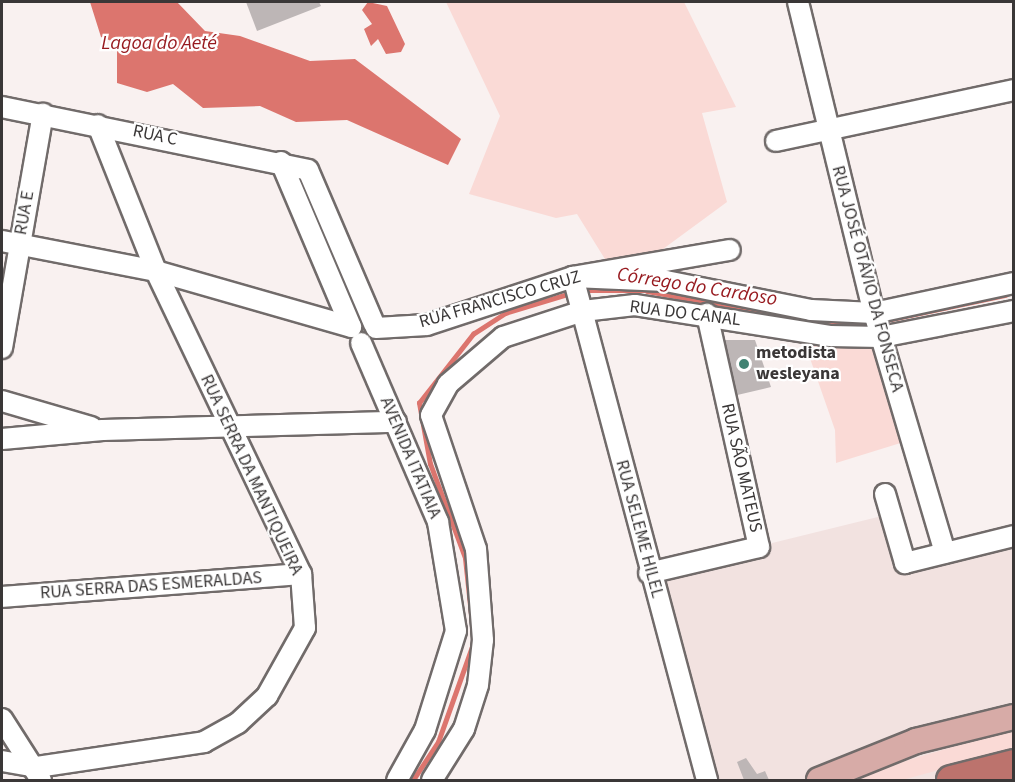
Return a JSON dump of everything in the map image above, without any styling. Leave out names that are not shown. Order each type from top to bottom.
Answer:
[{"type":"highway","points":[[951,780],[1014,764]]},
{"type":"main road","points":[[819,780],[916,741],[1014,717]]},
{"type":"street","name":"RUA JOSÉ OTÁVIO DA FONSECA","points":[[798,2],[874,313],[945,554]]},
{"type":"street","points":[[776,141],[1014,90]]},
{"type":"street","name":"RUA C","points":[[2,107],[281,162],[308,170],[375,326]]},
{"type":"street","name":"RUA E","points":[[2,348],[11,243],[43,114]]},
{"type":"street","name":"RUA SERRA DA MANTIQUEIRA","points":[[2,760],[39,774],[153,754],[204,742],[238,723],[267,696],[305,628],[301,574],[156,271],[98,125]]},
{"type":"street","name":"AVENIDA ITATIAIA","points":[[281,162],[438,522],[456,631],[425,730],[397,780]]},
{"type":"street","points":[[11,243],[156,271],[356,335],[360,318],[375,326]]},
{"type":"street","name":"RUA FRANCISCO CRUZ","points":[[375,326],[427,325],[573,278],[730,250]]},
{"type":"street","name":"RUA DO CANAL","points":[[573,278],[666,281],[811,310],[874,313],[1014,283]]},
{"type":"street","name":"RUA SELEME HILEL","points":[[573,278],[707,780]]},
{"type":"street","name":"RUA DO CANAL","points":[[431,426],[433,405],[448,384],[503,337],[583,311],[635,305],[707,314],[830,336],[881,337],[1014,311]]},
{"type":"street","name":"RUA SÃO MATEUS","points":[[650,573],[759,547],[707,314]]},
{"type":"street","points":[[2,401],[103,430]]},
{"type":"street","points":[[2,439],[103,430],[396,422]]},
{"type":"street","name":"AVENIDA ITATIAIA","points":[[431,426],[476,549],[483,640],[478,685],[464,729],[432,780]]},
{"type":"street","points":[[885,494],[905,563],[1014,536]]},
{"type":"street","name":"RUA SERRA DAS ESMERALDAS","points":[[2,597],[301,574]]},
{"type":"street","points":[[2,719],[39,774]]},
{"type":"shaded area","points":[[446,2],[684,2],[736,107],[702,113],[727,202],[663,249],[608,264],[577,214],[556,218],[469,194],[500,116]]},
{"type":"shaded area","points":[[879,343],[907,441],[836,463],[835,430],[805,344]]},
{"type":"shaded area","points":[[890,514],[905,563],[1013,536],[1013,780],[707,780],[650,573]]},
{"type":"shaded area","points":[[1013,729],[1013,750],[902,780],[842,780]]},
{"type":"water","name":"Lagoa do Aeté","points":[[90,2],[177,2],[205,31],[240,36],[310,61],[355,59],[461,139],[448,165],[347,120],[296,122],[260,106],[203,108],[173,84],[147,92],[117,83],[117,43],[101,37]]},
{"type":"water","points":[[368,2],[387,6],[405,44],[401,52],[386,54],[378,39],[371,46],[364,29],[372,24],[362,10]]},
{"type":"building","points":[[246,2],[319,2],[321,6],[257,31]]},
{"type":"building","name":"metodista wesleyana","points":[[720,340],[755,340],[771,387],[733,396]]},
{"type":"building","points":[[746,758],[757,774],[765,771],[769,780],[744,780],[737,762]]},
{"type":"waterway","name":"Córrego do Cardoso","points":[[582,291],[647,291],[809,320],[861,322]]},
{"type":"waterway","name":"Córrego do Cardoso","points":[[472,624],[465,558],[430,464],[419,403],[473,334],[505,313],[571,293]]},
{"type":"waterway","name":"Córrego do Cardoso","points":[[882,321],[1005,295]]},
{"type":"waterway","name":"Córrego do Cardoso","points":[[413,780],[438,742],[474,641]]},
{"type":"place","name":"metodista wesleyana","points":[[744,364]]}]
